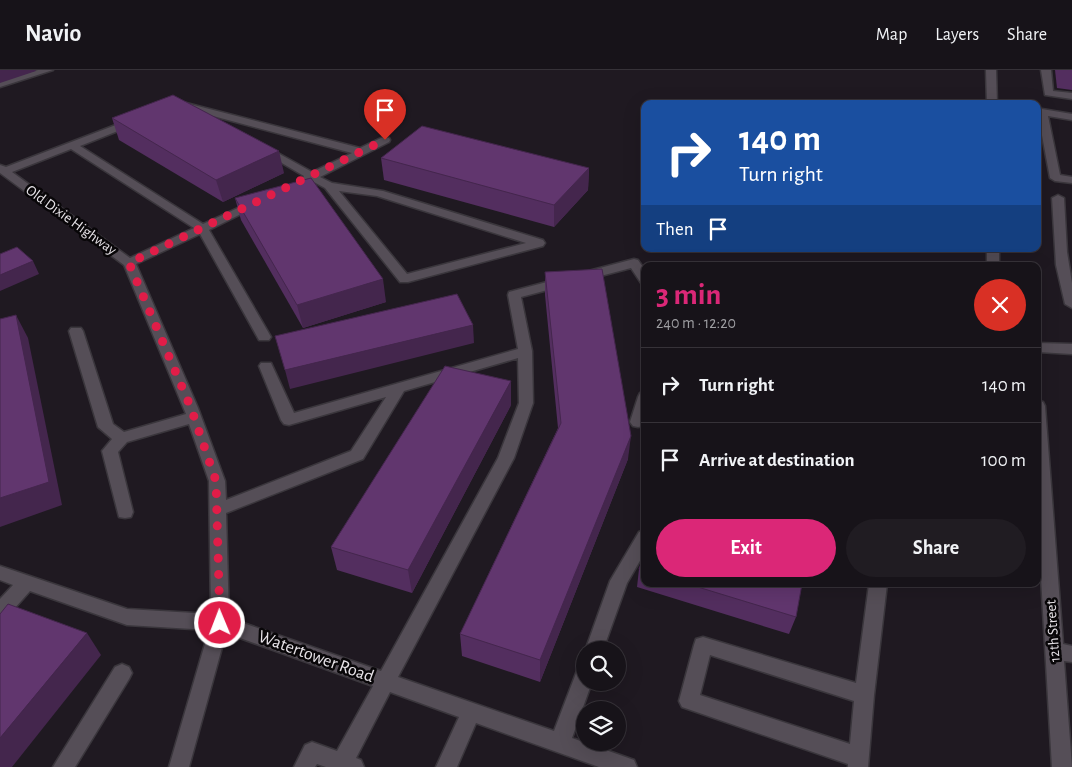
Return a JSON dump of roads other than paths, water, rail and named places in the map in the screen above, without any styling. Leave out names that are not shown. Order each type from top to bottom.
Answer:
[{"type":"street","points":[[0,84],[48,70]]},
{"type":"street","points":[[992,70],[992,100]]},
{"type":"street","points":[[1046,70],[1048,92],[1072,96]]},
{"type":"street","points":[[228,129],[182,106],[362,152]]},
{"type":"street","points":[[1041,116],[1042,112],[1072,117]]},
{"type":"street","points":[[2,170],[141,118]]},
{"type":"street","points":[[1041,124],[1055,178],[1072,180]]},
{"type":"street","points":[[296,184],[385,140]]},
{"type":"street","points":[[254,143],[329,186],[404,279],[539,243],[379,194],[329,186]]},
{"type":"street","points":[[72,145],[203,229],[264,337]]},
{"type":"street","name":"Old Dixie Highway","points":[[2,170],[129,263],[193,417],[216,481],[220,623],[178,767]]},
{"type":"street","points":[[129,263],[270,196]]},
{"type":"street","points":[[1058,198],[1060,248],[1067,263],[1068,295],[1072,304]]},
{"type":"street","points":[[304,767],[312,752],[348,765],[385,682],[506,458],[526,403],[525,351],[514,295],[634,263],[641,274]]},
{"type":"street","points":[[76,332],[106,427],[122,438]]},
{"type":"street","points":[[1041,348],[1072,349]]},
{"type":"street","points":[[266,366],[289,420],[525,351]]},
{"type":"street","points":[[217,510],[357,455],[398,388]]},
{"type":"street","points":[[638,422],[641,411]]},
{"type":"street","points":[[125,512],[110,451],[122,438],[193,417]]},
{"type":"street","name":"12th Street","points":[[1041,436],[1063,652],[1062,767]]},
{"type":"street","points":[[597,641],[619,581],[641,544]]},
{"type":"street","name":"Watertower Road","points":[[0,573],[127,617],[220,623],[627,767]]},
{"type":"street","points":[[0,612],[26,582]]},
{"type":"street","points":[[864,695],[704,645],[689,701],[858,762],[864,695],[878,587]]},
{"type":"street","points":[[63,767],[122,673]]},
{"type":"street","points":[[560,744],[579,691]]},
{"type":"street","points":[[446,767],[471,712]]}]
